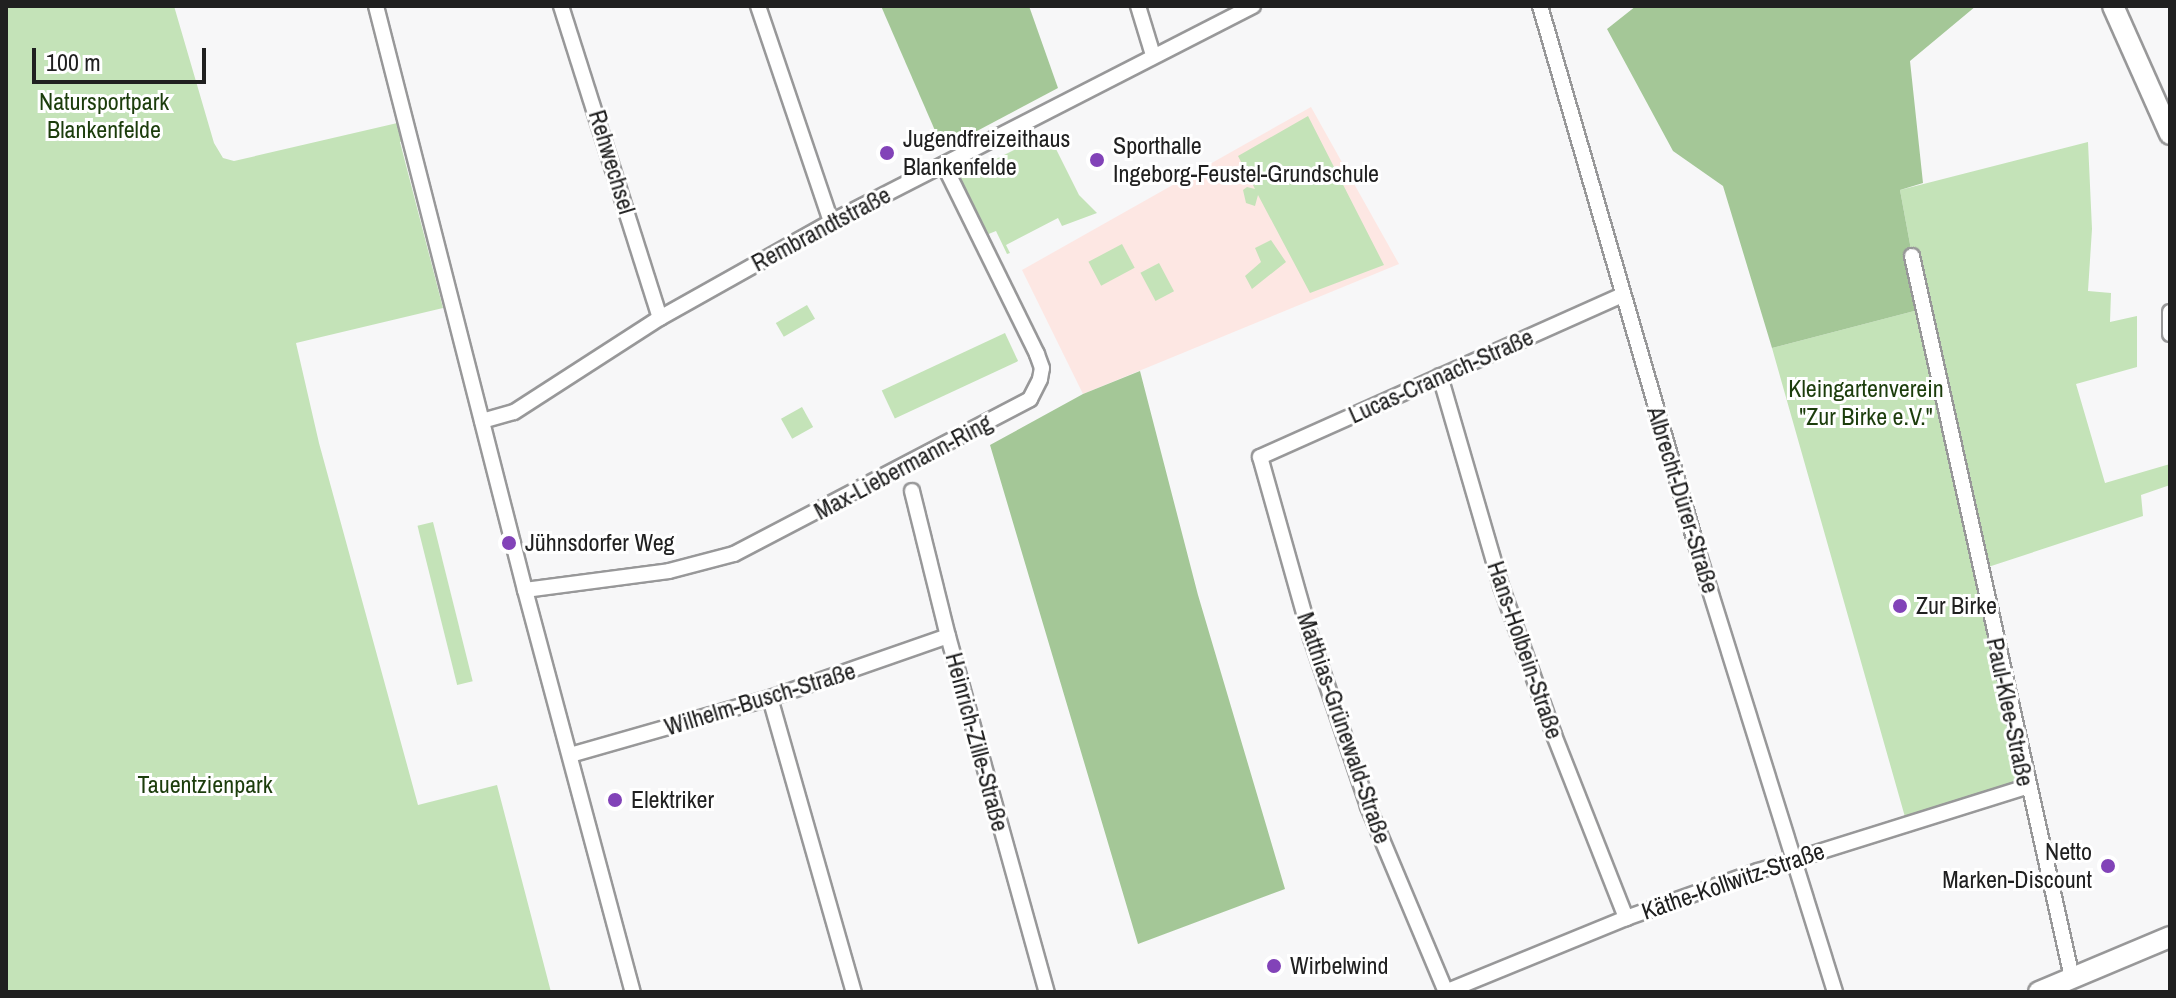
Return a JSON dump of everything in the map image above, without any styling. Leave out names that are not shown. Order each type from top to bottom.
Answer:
[{"type":"main road","points":[[2113,6],[2170,134]]},
{"type":"main road","points":[[2039,992],[2170,937]]},
{"type":"street","points":[[376,6],[525,590],[633,992]]},
{"type":"street","name":"Rehwechsel","points":[[561,6],[660,318]]},
{"type":"street","points":[[758,6],[831,222]]},
{"type":"street","points":[[1138,6],[1153,55]]},
{"type":"street","name":"Rembrandtstraße","points":[[482,421],[514,412],[660,318],[831,222],[1253,6]]},
{"type":"street","name":"Albrecht-Dürer-Straße","points":[[1540,6],[1622,295],[1791,859],[1835,992]]},
{"type":"street","name":"Max-Liebermann-Ring","points":[[525,590],[669,571],[734,554],[1030,399],[1039,385],[1042,368],[1037,354],[944,165]]},
{"type":"street","name":"Paul-Klee-Straße","points":[[1912,256],[2026,787],[2072,978]]},
{"type":"street","name":"Lucas-Cranach-Straße","points":[[1260,457],[1622,295]]},
{"type":"street","points":[[2170,312],[2170,334]]},
{"type":"street","name":"Hans-Holbein-Straße","points":[[1440,376],[1501,586],[1554,735],[1626,918]]},
{"type":"street","name":"Matthias-Grünewald-Straße","points":[[1260,457],[1311,638],[1368,806],[1445,992]]},
{"type":"street","name":"Heinrich-Zille-Straße","points":[[912,491],[948,636],[1047,992]]},
{"type":"street","name":"Wilhelm-Busch-Straße","points":[[570,755],[770,698],[948,636]]},
{"type":"street","points":[[770,698],[854,992]]},
{"type":"street","name":"Käthe-Kollwitz-Straße","points":[[1445,992],[1626,918],[1791,859],[2026,787]]},
{"type":"shaded area","points":[[1311,107],[1399,264],[1083,394],[1022,270]]},
{"type":"green space","name":"Tauentzienpark","points":[[6,6],[174,6],[214,143],[223,158],[234,161],[406,121],[411,139],[400,142],[443,308],[296,343],[319,443],[418,805],[497,785],[551,992],[6,992]]},
{"type":"green space","points":[[881,6],[1029,6],[1058,88],[943,149]]},
{"type":"green space","points":[[1636,6],[1976,6],[1910,61],[1923,183],[1900,190],[1922,309],[1772,348],[1723,186],[1673,151],[1607,29]]},
{"type":"green space","points":[[1308,116],[1384,265],[1310,293],[1258,195],[1255,206],[1246,203],[1243,190],[1247,187],[1255,189],[1238,156]]},
{"type":"green space","points":[[1048,133],[1079,195],[1097,213],[1062,226],[1058,218],[1006,245],[1010,253],[1007,254],[996,231],[986,235],[958,178]]},
{"type":"green space","name":"Kleingartenverein \"Zur Birke e.V.\"","points":[[2088,142],[2092,229],[2088,291],[2111,293],[2110,322],[2137,316],[2137,367],[2076,384],[2105,483],[2170,464],[2170,485],[2141,495],[2143,516],[1979,570],[2026,787],[1907,824],[1772,348],[1922,309],[1900,190]]},
{"type":"green space","points":[[1271,240],[1286,262],[1252,289],[1245,276],[1261,262],[1255,248]]},
{"type":"green space","points":[[1122,244],[1135,268],[1101,286],[1088,262]]},
{"type":"green space","points":[[1159,263],[1174,291],[1155,301],[1140,273]]},
{"type":"green space","points":[[807,305],[815,319],[784,337],[776,323]]},
{"type":"green space","points":[[1005,333],[1018,361],[895,419],[882,390]]},
{"type":"green space","points":[[1140,371],[1198,595],[1285,889],[1138,944],[990,445],[1083,394]]},
{"type":"green space","points":[[802,407],[813,427],[792,439],[781,419]]},
{"type":"green space","points":[[433,522],[473,681],[457,685],[417,526]]},
{"type":"place","name":"Jugendfreizeithaus Blankenfelde","points":[[887,153]]},
{"type":"place","name":"Sporthalle Ingeborg-Feustel-Grundschule","points":[[1097,160]]},
{"type":"place","name":"Jühnsdorfer Weg","points":[[509,543]]},
{"type":"place","name":"Zur Birke","points":[[1900,606]]},
{"type":"place","name":"Elektriker","points":[[615,800]]},
{"type":"place","name":"Netto Marken-Discount","points":[[2108,866]]},
{"type":"place","name":"Wirbelwind","points":[[1274,966]]},
{"type":"park label","name":"Natursportpark Blankenfelde","points":[[104,116]]}]
